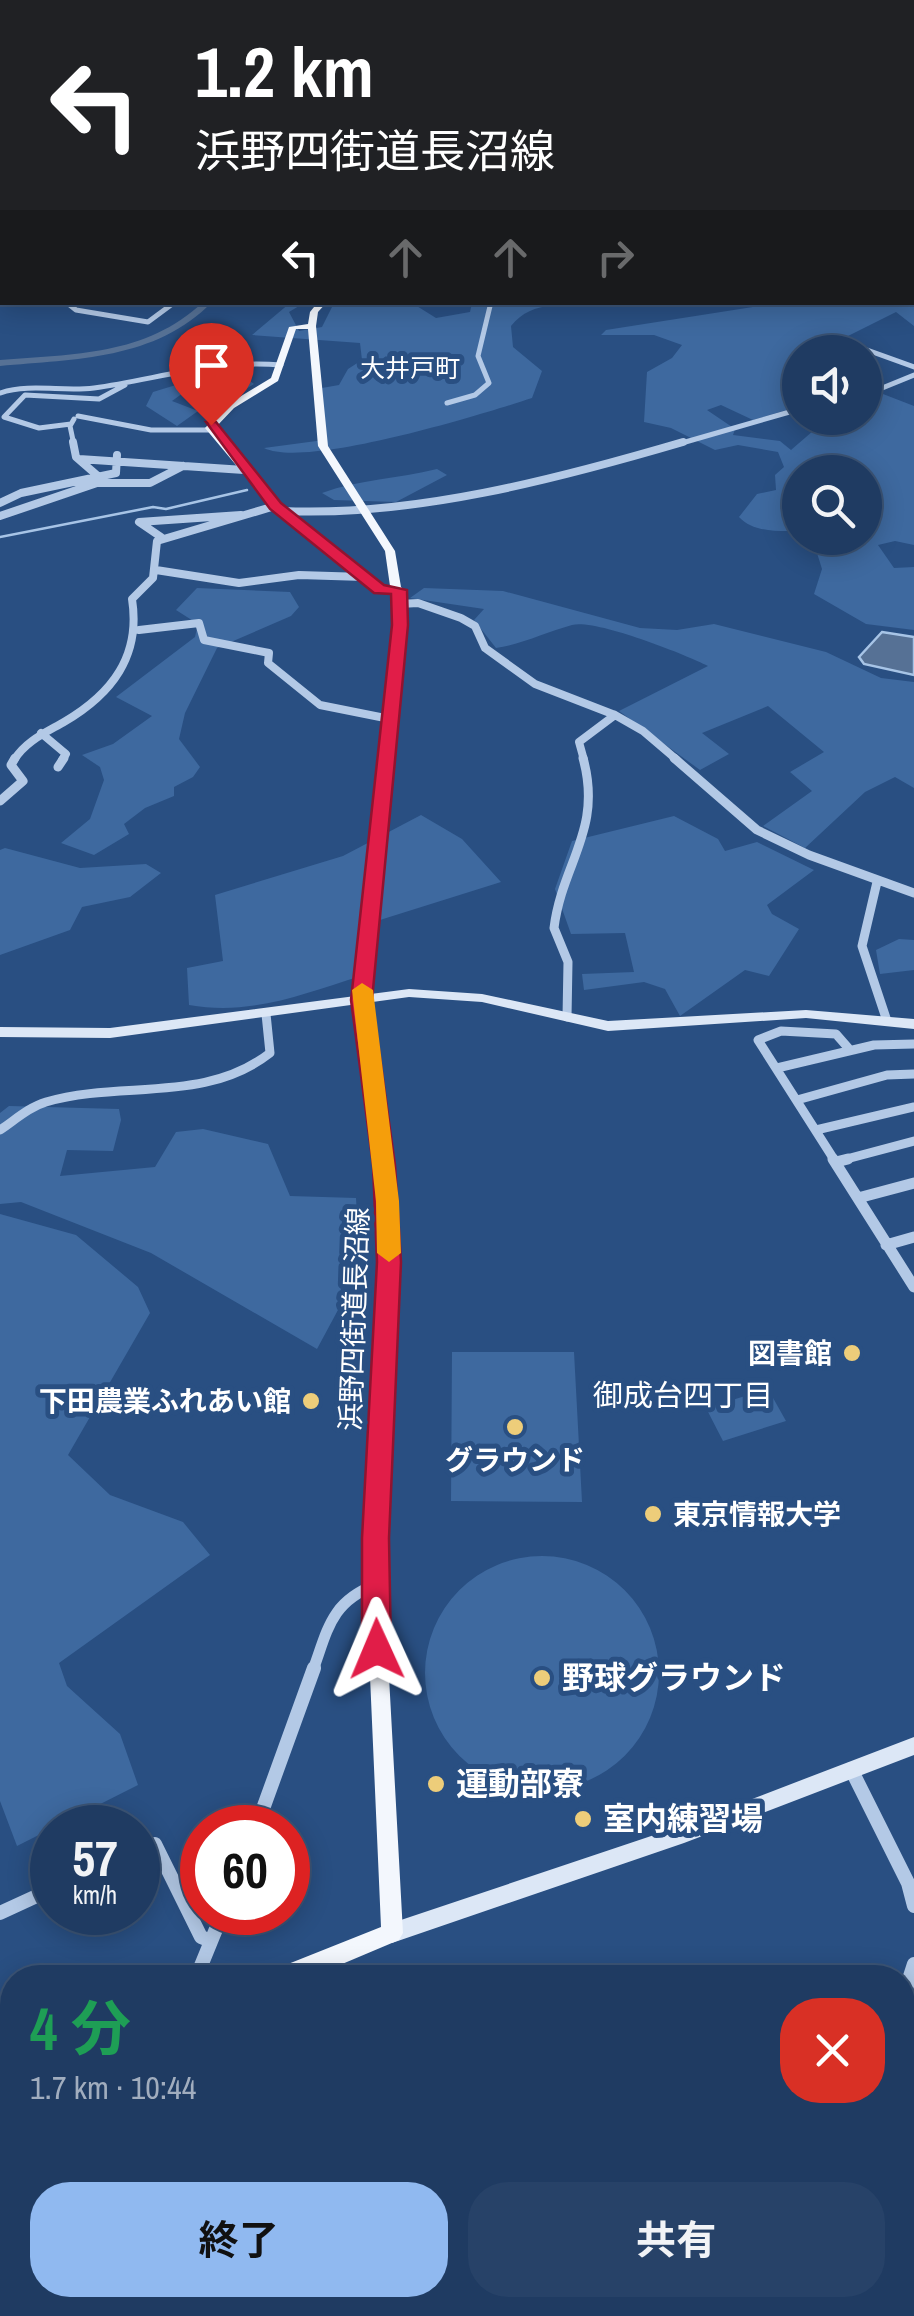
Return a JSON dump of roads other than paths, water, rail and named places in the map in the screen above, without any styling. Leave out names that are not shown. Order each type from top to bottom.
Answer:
[{"type":"main road","name":"浜野四街道長沼線","points":[[320,305],[314,312],[312,326],[323,446],[370,516],[399,590],[361,1000],[384,1165],[389,1262],[375,1584],[392,1934]]},
{"type":"main road","name":"浜野四街道長沼線","points":[[211,430],[213,422],[231,406],[275,379],[293,327],[312,326]]},
{"type":"main road","points":[[211,430],[278,509],[380,589],[399,590]]},
{"type":"main road","points":[[314,1965],[392,1934]]},
{"type":"street","points":[[70,305],[76,310],[148,322],[171,305]]},
{"type":"street","points":[[447,403],[475,395],[489,384],[478,356],[489,305]]},
{"type":"street","points":[[882,358],[914,371]]},
{"type":"street","points":[[0,394],[24,386],[88,388],[228,362],[281,365]]},
{"type":"street","points":[[882,391],[914,371]]},
{"type":"street","points":[[161,373],[171,382]]},
{"type":"street","points":[[78,416],[70,424],[40,428],[4,417],[25,395],[89,399],[107,396],[130,382]]},
{"type":"street","points":[[88,388],[89,399]]},
{"type":"street","points":[[75,400],[78,416]]},
{"type":"street","points":[[246,516],[204,514],[139,522],[161,537],[278,509],[370,516],[626,459],[782,414]]},
{"type":"street","points":[[78,416],[151,430],[211,430]]},
{"type":"street","points":[[70,424],[79,459],[99,477]]},
{"type":"street","points":[[79,459],[117,455],[183,466],[244,470]]},
{"type":"street","points":[[117,455],[118,483]]},
{"type":"street","points":[[133,468],[139,460]]},
{"type":"street","points":[[0,516],[40,499],[97,483],[150,483],[183,466]]},
{"type":"street","points":[[0,503],[21,492],[116,472]]},
{"type":"street","points":[[12,765],[28,742],[107,689],[129,658],[139,630],[132,599],[156,570],[161,537]]},
{"type":"street","points":[[156,570],[239,584],[299,575],[364,577]]},
{"type":"street","points":[[399,590],[418,604],[475,626],[485,648],[535,684],[615,714],[666,746],[758,830],[877,882],[914,893]]},
{"type":"street","points":[[139,630],[199,623],[204,640],[269,653],[268,662],[320,705],[390,719]]},
{"type":"street","points":[[567,1017],[568,962],[554,928],[556,912],[594,812],[591,780],[579,742],[615,714]]},
{"type":"street","points":[[42,734],[66,754],[58,767]]},
{"type":"street","points":[[0,765],[12,765]]},
{"type":"street","points":[[0,801],[23,781],[12,765]]},
{"type":"street","points":[[877,882],[862,946],[887,1020]]},
{"type":"street","points":[[0,1032],[110,1033],[361,1000],[446,994],[634,1028],[806,1014],[914,1024]]},
{"type":"street","points":[[0,1130],[48,1101],[174,1086],[244,1071],[270,1053],[266,1014]]},
{"type":"street","points":[[850,1050],[836,1034],[781,1031],[758,1040],[914,1287]]},
{"type":"street","points":[[777,1068],[850,1050],[914,1044]]},
{"type":"street","points":[[797,1100],[887,1075],[914,1074]]},
{"type":"street","points":[[816,1130],[914,1107]]},
{"type":"street","points":[[836,1162],[914,1141]]},
{"type":"street","points":[[858,1198],[914,1183]]},
{"type":"street","points":[[886,1246],[914,1237]]},
{"type":"street","points":[[264,1805],[334,1615],[350,1594],[375,1584]]},
{"type":"street","points":[[392,1934],[684,1834],[914,1746]]},
{"type":"street","points":[[851,1769],[908,1883],[914,1906]]},
{"type":"street","points":[[160,1852],[201,1937],[211,1941]]},
{"type":"street","points":[[0,1913],[30,1899]]},
{"type":"street","points":[[201,1965],[213,1935]]},
{"type":"waterway","points":[[0,363],[83,356],[139,345],[165,335],[205,305]]},
{"type":"waterway","points":[[0,537],[153,507],[166,509],[247,490]]},
{"type":"place","name":"図書館","points":[[852,1353]]},
{"type":"place","name":"下田農業ふれあい館","points":[[311,1401]]},
{"type":"place","name":"グラウンド","points":[[515,1427]]},
{"type":"place","name":"東京情報大学","points":[[653,1514]]},
{"type":"place","name":"野球グラウンド","points":[[542,1678]]},
{"type":"place","name":"運動部寮","points":[[436,1784]]},
{"type":"place","name":"室内練習場","points":[[583,1819]]},
{"type":"district","name":"大井戸町","points":[[410,368]]},
{"type":"district","name":"御成台四丁目","points":[[683,1396]]}]
